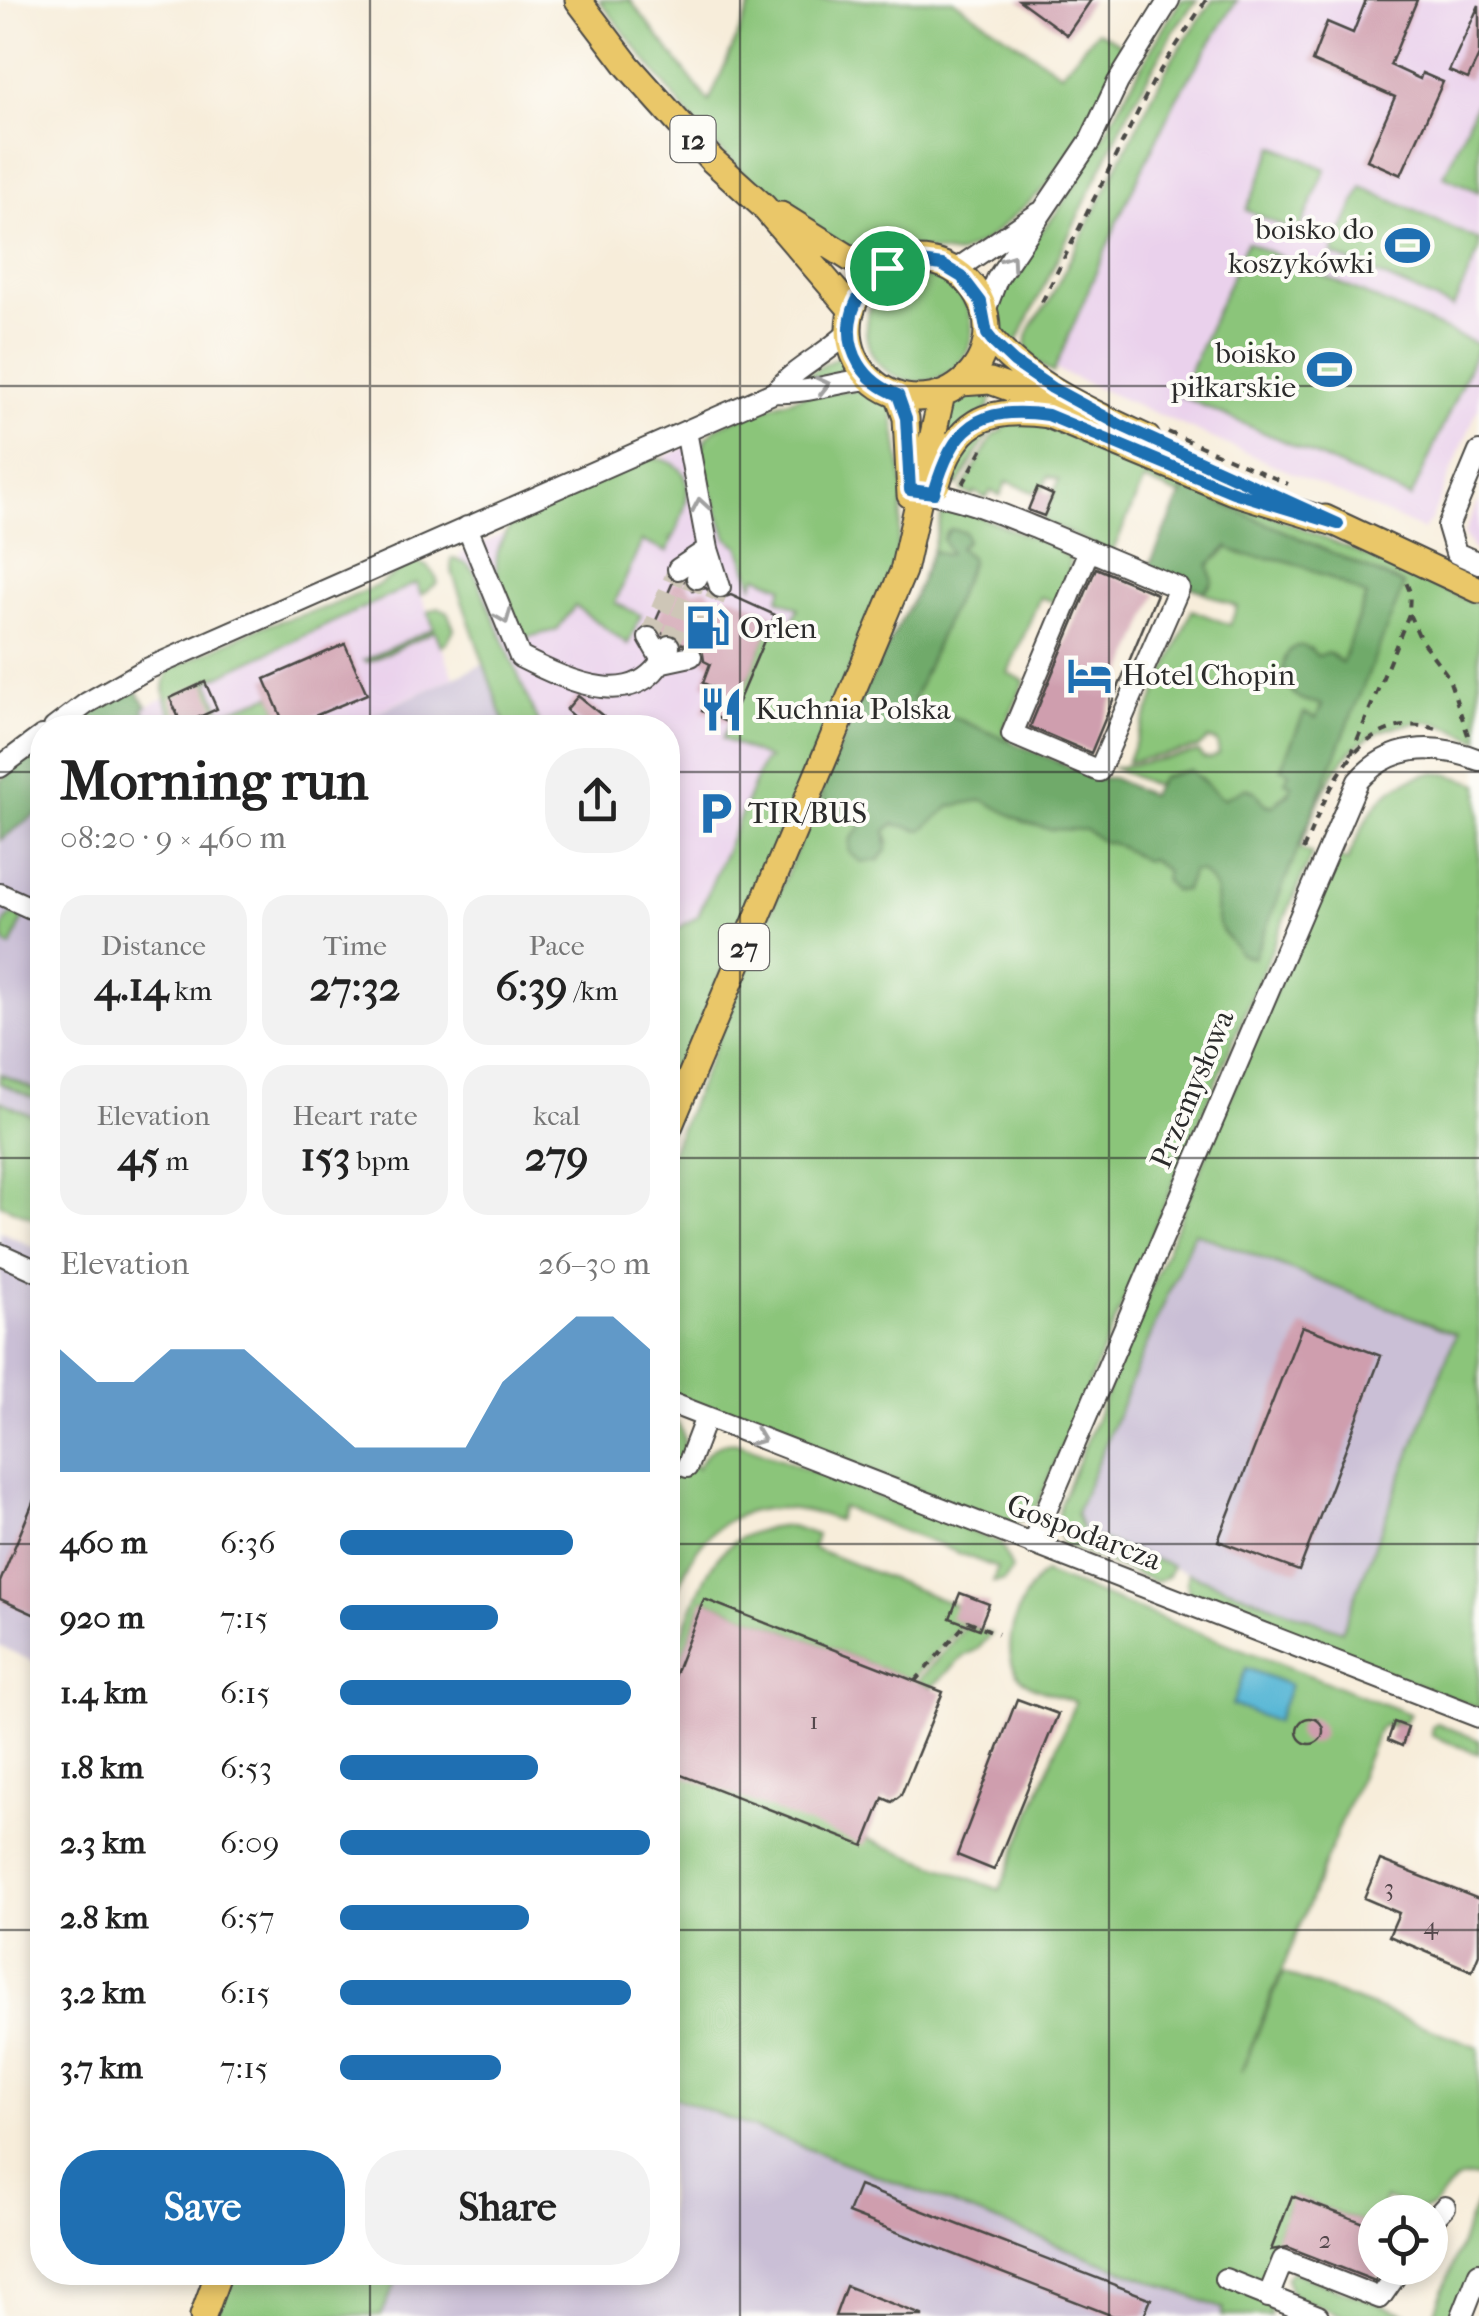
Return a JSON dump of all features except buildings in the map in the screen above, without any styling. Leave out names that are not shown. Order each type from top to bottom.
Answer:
[{"type":"main road","name":"12","points":[[578,0],[628,66],[712,160],[763,206],[851,320],[856,357],[871,379]]},
{"type":"main road","name":"12","points":[[763,206],[865,265],[887,268],[928,261],[954,271]]},
{"type":"main road","points":[[851,320],[866,285],[887,268]]},
{"type":"main road","points":[[954,271],[976,292],[986,323],[1014,362],[1052,388],[1122,426],[1479,590]]},
{"type":"main road","points":[[951,388],[982,356],[986,323]]},
{"type":"main road","points":[[871,379],[898,395],[918,398],[990,381],[1122,426]]},
{"type":"main road","name":"27","points":[[680,1102],[903,571],[951,388]]},
{"type":"main road","name":"27","points":[[862,671],[887,636],[919,568],[922,492],[898,395]]},
{"type":"main road","name":"27","points":[[922,492],[965,430],[991,415],[1020,411],[1048,415],[1233,492],[1338,524]]},
{"type":"main road","points":[[202,2316],[214,2285]]},
{"type":"street","points":[[986,323],[997,279],[1090,141],[1118,82],[1169,0]]},
{"type":"street","points":[[954,271],[1040,212]]},
{"type":"street","points":[[71,715],[146,669],[775,392],[786,379],[831,350],[851,320]]},
{"type":"street","points":[[775,392],[792,393],[841,381],[871,379]]},
{"type":"street","points":[[686,431],[708,549],[720,587]]},
{"type":"street","points":[[1479,452],[1448,526],[1456,552],[1479,563]]},
{"type":"street","points":[[922,492],[969,501],[1088,550],[1178,588],[1099,771],[1012,734],[1088,550]]},
{"type":"street","points":[[467,527],[520,658],[574,682],[619,689],[642,680],[660,649],[690,656]]},
{"type":"street","points":[[687,574],[708,549]]},
{"type":"street","points":[[0,766],[30,745]]},
{"type":"street","name":"Przemysłowa","points":[[1032,1544],[1358,780],[1388,756],[1407,750],[1475,752]]},
{"type":"street","points":[[0,894],[30,908]]},
{"type":"street","points":[[0,1254],[30,1268]]},
{"type":"street","name":"Gospodarcza","points":[[680,1407],[1479,1717]]},
{"type":"street","points":[[687,1467],[706,1417]]},
{"type":"street","points":[[1268,2297],[1282,2260],[1380,2298],[1390,2285]]},
{"type":"street","points":[[1462,2316],[1479,2273]]},
{"type":"street","points":[[1224,2279],[1292,2311],[1318,2316]]},
{"type":"path","points":[[1042,302],[1154,80],[1206,0]]},
{"type":"path","points":[[1153,426],[1298,488]]},
{"type":"path","points":[[1351,755],[1409,614],[1410,592],[1403,578]]},
{"type":"path","points":[[1409,614],[1421,640],[1448,676],[1475,752]]},
{"type":"path","points":[[914,1681],[968,1621],[998,1634]]},
{"type":"shaded area","points":[[1237,0],[1479,0],[1479,97],[1444,175],[1479,192],[1479,406],[1431,520],[1423,530],[1054,369],[1140,171],[1176,99]]},
{"type":"shaded area","points":[[778,407],[897,497],[680,1001],[680,715],[528,715],[459,555],[706,437]]},
{"type":"shaded area","points":[[1479,500],[1479,552],[1464,534]]},
{"type":"shaded area","points":[[416,582],[454,677],[370,715],[146,715],[143,708]]},
{"type":"shaded area","points":[[501,656],[527,715],[372,715]]},
{"type":"shaded area","points":[[30,818],[30,1218],[0,1204],[0,839]]},
{"type":"shaded area","points":[[0,1231],[30,1245],[30,1660],[0,1646]]},
{"type":"shaded area","points":[[1194,1232],[1456,1334],[1342,1632],[1083,1533],[1076,1513]]},
{"type":"shaded area","points":[[680,2100],[1226,2310],[1223,2316],[381,2316],[394,2285],[680,2285]]},
{"type":"green space","points":[[599,0],[630,0],[709,102],[753,0],[953,0],[1061,73],[1097,31],[1120,43],[1125,55],[1069,157],[1043,190],[984,242],[957,255],[919,249],[879,258],[844,249],[750,180],[699,129]]},
{"type":"green space","points":[[1181,0],[1197,0],[1178,24],[1133,103],[1013,350],[997,316],[1003,282],[1077,181]]},
{"type":"green space","points":[[1213,0],[1237,0],[1176,99],[1123,209],[1053,373],[1032,356],[1026,340],[1028,332],[1048,303],[1172,59]]},
{"type":"green space","points":[[1479,97],[1479,192],[1444,176]]},
{"type":"green space","points":[[1274,146],[1326,169],[1298,233],[1246,210]]},
{"type":"green space","name":"boisko do koszykówki","points":[[1362,187],[1479,240],[1479,251],[1453,308],[1332,254]]},
{"type":"green space","name":"boisko piłkarskie","points":[[1247,242],[1479,345],[1411,498],[1179,395]]},
{"type":"green space","points":[[919,276],[939,280],[956,292],[968,309],[972,329],[968,349],[956,366],[939,378],[919,382],[899,378],[882,366],[870,349],[866,329],[870,309],[882,292],[899,280]]},
{"type":"green space","points":[[843,354],[850,370],[800,383],[798,380]]},
{"type":"green space","points":[[871,389],[892,407],[904,490],[896,560],[680,1072],[680,927],[698,916],[763,762],[769,759],[723,739],[769,628],[786,635],[798,608],[778,599],[783,587],[757,576],[753,585],[739,546],[727,538],[701,465],[702,447],[717,427],[811,393]]},
{"type":"green space","points":[[993,390],[989,408],[940,449],[953,399],[959,394]]},
{"type":"green space","points":[[1021,417],[1218,492],[1479,605],[1479,740],[1435,723],[1397,726],[1360,744],[1334,773],[1300,848],[1312,854],[1039,1502],[1023,1520],[1013,1523],[1000,1522],[680,1399],[680,1130],[821,791],[842,809],[857,812],[863,825],[855,836],[889,843],[886,831],[892,824],[916,830],[960,760],[1269,896],[1404,585],[1184,488],[1181,496],[1144,480],[1112,553],[1042,521],[1059,480],[1048,476],[1042,490],[1035,493],[1007,481],[1000,496],[991,491],[986,498],[975,492],[972,496],[962,490],[1007,419]]},
{"type":"green space","points":[[994,424],[958,486],[951,480],[956,453]]},
{"type":"green space","points":[[649,457],[678,467],[685,475],[687,497],[667,552],[642,541],[615,603],[641,615],[628,644],[575,606],[557,630],[524,638],[497,574],[500,545],[508,530],[521,514]]},
{"type":"green space","points":[[1185,487],[1404,585],[1254,958],[1240,954],[1222,931],[1214,887],[1201,872],[1192,871],[1185,890],[1175,891],[1164,880],[1167,871],[1151,859],[1146,861],[1103,842],[1086,830],[1049,829],[1026,823],[983,800],[951,806],[922,830],[893,824],[886,831],[887,850],[879,860],[862,863],[849,852],[850,840],[862,825],[857,813],[825,802],[821,791],[859,700],[915,594],[932,551],[950,553],[943,539],[950,529],[965,532],[967,540],[959,548],[971,562],[913,700],[1097,778],[1112,778],[1150,795],[1163,777],[1190,770],[1223,799],[1245,788],[1273,806],[1289,794],[1292,785],[1285,782],[1289,772],[1281,768],[1304,713],[1316,718],[1322,705],[1301,699],[1289,688],[1284,677],[1286,656],[1299,646],[1317,656],[1328,653],[1342,663],[1366,596],[1291,562],[1243,554],[1228,547],[1209,565],[1213,582],[1203,592],[1148,569]]},
{"type":"green space","points":[[951,505],[1055,547],[1070,559],[1069,578],[1057,603],[1040,597],[1008,673],[1025,681],[1003,730],[1014,743],[913,700],[971,563],[959,548],[965,542],[946,532],[943,539],[950,553],[932,551],[942,514]]},
{"type":"green space","points":[[1229,547],[1243,554],[1291,562],[1366,595],[1342,663],[1332,654],[1317,656],[1310,648],[1291,650],[1285,661],[1283,671],[1288,686],[1322,705],[1316,719],[1305,713],[1281,768],[1289,771],[1290,789],[1274,806],[1246,788],[1219,797],[1193,775],[1169,775],[1155,786],[1114,768],[1199,752],[1210,759],[1219,754],[1217,742],[1208,739],[1198,748],[1127,762],[1192,610],[1230,625],[1237,607],[1203,592],[1211,586],[1209,565]]},
{"type":"green space","points":[[452,558],[467,564],[475,573],[535,715],[502,715],[451,569]]},
{"type":"green space","points":[[413,561],[429,568],[438,583],[421,595],[416,583],[208,681],[222,713],[272,695],[279,712],[172,715],[164,691],[170,669],[260,627],[328,607],[379,585]]},
{"type":"green space","points":[[438,608],[447,611],[454,629],[447,642],[441,646],[435,631],[368,662],[364,660],[434,628],[428,612]]},
{"type":"green space","points":[[131,690],[136,690],[147,706],[143,708],[146,715],[90,715]]},
{"type":"green space","points":[[30,756],[30,819],[0,840],[0,780]]},
{"type":"green space","points":[[1432,773],[1479,784],[1479,1709],[1189,1594],[1186,1582],[1188,1573],[1342,1631],[1456,1334],[1194,1232],[1076,1513],[1083,1533],[1172,1566],[1168,1576],[1156,1582],[1063,1545],[1056,1524],[1061,1502],[1332,855],[1347,861],[1377,804],[1399,785]]},
{"type":"green space","points":[[15,914],[24,916],[11,947],[6,944],[3,931],[4,923]]},
{"type":"green space","points":[[0,1074],[30,1088],[30,1097],[0,1083]]},
{"type":"green space","points":[[0,1101],[30,1115],[30,1217],[0,1204]]},
{"type":"green space","points":[[680,1429],[684,1450],[697,1468],[713,1448],[738,1443],[1001,1543],[1012,1569],[1004,1581],[993,1582],[997,1568],[842,1507],[837,1520],[817,1513],[776,1508],[737,1516],[705,1540],[680,1585]]},
{"type":"green space","points":[[791,1526],[817,1535],[813,1548],[955,1605],[963,1623],[911,1680],[704,1599],[680,1661],[680,1639],[711,1567],[733,1543],[767,1529]]},
{"type":"green space","points":[[1044,1573],[1410,1714],[1403,1724],[1394,1721],[1391,1726],[1384,1724],[1379,1728],[1241,2072],[1283,1973],[1479,2047],[1479,2177],[1462,2178],[1443,2195],[1358,2195],[1358,2221],[1292,2196],[1268,2260],[1274,2264],[1255,2282],[1270,2316],[1222,2316],[1224,2309],[680,2100],[680,1768],[1000,1890],[1075,1702],[1028,1684],[1015,1670],[1011,1641],[1027,1594]]},
{"type":"green space","points":[[967,1625],[991,1634],[931,1688],[917,1682]]},
{"type":"green space","points":[[1437,1723],[1479,1740],[1479,1754],[1432,1736],[1432,1726]]},
{"type":"green space","points":[[1477,2201],[1479,2264],[1458,2316],[1430,2316],[1448,2285]]},
{"type":"green space","points":[[1291,2271],[1410,2316],[1344,2316],[1292,2296],[1286,2278]]},
{"type":"green space","points":[[227,2285],[395,2285],[381,2316],[215,2316]]},
{"type":"water","points":[[1246,1668],[1290,1685],[1276,1722],[1232,1705]]},
{"type":"tunnel","points":[[649,638],[678,569]]},
{"type":"tunnel","points":[[669,646],[697,578]]},
{"type":"tunnel","points":[[691,656],[720,587]]},
{"type":"place","name":"boisko do koszykówki","points":[[1407,246]]},
{"type":"place","name":"boisko piłkarskie","points":[[1329,370]]},
{"type":"place","name":"Orlen","points":[[707,628]]},
{"type":"place","name":"Hotel Chopin","points":[[1089,675]]},
{"type":"place","name":"Kuchnia Polska","points":[[722,709]]},
{"type":"place","name":"TIR/BUS","points":[[715,813]]},
{"type":"route","points":[[928,261],[954,271],[976,292],[987,334],[995,344],[1052,388],[1122,426],[1338,524],[1233,492],[1048,415],[1020,411],[991,415],[965,430],[944,460],[934,493],[910,490],[906,418],[898,395],[871,379],[851,344],[852,310],[858,297],[887,268],[928,261]]}]
